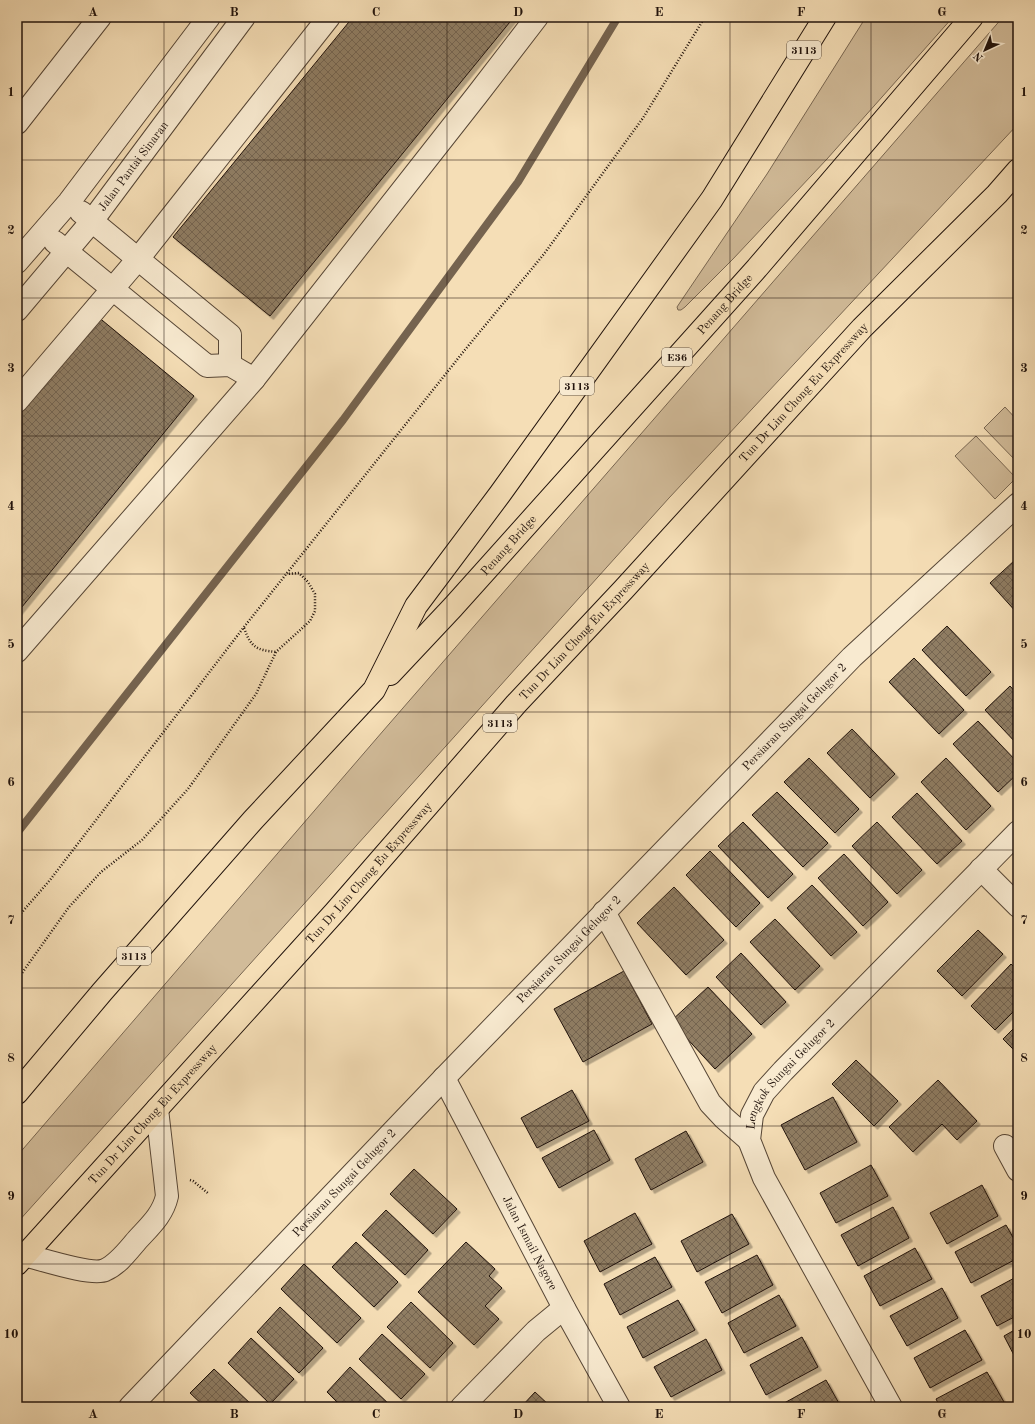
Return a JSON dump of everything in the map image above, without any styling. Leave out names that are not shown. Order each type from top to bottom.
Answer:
[{"type":"highway","name":"3113","points":[[17,1093],[102,992],[253,820],[374,690],[416,606],[500,494],[712,199],[825,17]]},
{"type":"highway","name":"Penang Bridge","points":[[374,690],[453,607],[757,268],[972,17]]},
{"type":"highway","name":"Tun Dr Lim Chong Eu Expressway","points":[[21,1259],[335,912],[516,704],[624,589],[862,328],[997,194],[1018,170]]},
{"type":"highway","points":[[997,194],[1018,176]]},
{"type":"street","points":[[17,123],[100,17]]},
{"type":"street","points":[[17,262],[69,202],[209,17]]},
{"type":"street","name":"Jalan Pantai Sinaran","points":[[17,310],[92,221],[244,17]]},
{"type":"street","points":[[17,401],[138,259],[329,17]]},
{"type":"street","points":[[17,651],[254,379],[537,17]]},
{"type":"street","points":[[69,202],[230,335],[230,365]]},
{"type":"street","points":[[43,232],[207,366],[230,365],[254,379]]},
{"type":"street","name":"Persiaran Sungai Gelugor 2","points":[[130,1407],[444,1078],[852,657],[1018,504]]},
{"type":"street","name":"Lengkok Sungai Gelugor 2","points":[[891,1407],[764,1178],[749,1140],[752,1115],[764,1092],[1018,832]]},
{"type":"street","points":[[981,869],[1018,906]]},
{"type":"street","points":[[604,912],[710,1102],[724,1118],[749,1140]]},
{"type":"street","name":"Jalan Ismail Nagore","points":[[444,1078],[564,1308],[618,1407]]},
{"type":"street","points":[[21,1259],[92,1272],[104,1270],[115,1264],[159,1217],[165,1206],[167,1196],[157,1109]]},
{"type":"street","points":[[1005,1146],[1018,1170]]},
{"type":"street","points":[[462,1407],[536,1331],[564,1308]]},
{"type":"path","points":[[17,918],[50,880],[244,628],[464,351],[544,254],[643,118],[705,17]]},
{"type":"path","points":[[17,980],[75,901],[101,872],[142,840],[188,789],[256,694],[276,652],[310,621],[315,610],[315,594],[308,582],[298,573],[287,574]]},
{"type":"path","points":[[244,628],[249,642],[262,651],[276,652]]},
{"type":"shaded area","points":[[866,17],[953,17],[827,159],[733,259],[685,307],[678,310],[677,307],[767,174]]},
{"type":"shaded area","points":[[1003,17],[1018,17],[1018,124],[669,498],[17,1223],[17,1156],[383,731]]},
{"type":"shaded area","points":[[1005,407],[1018,421],[1018,463],[984,428]]},
{"type":"shaded area","points":[[976,436],[1016,478],[995,499],[955,456]]},
{"type":"building","points":[[353,17],[514,17],[270,316],[173,237]]},
{"type":"building","points":[[97,316],[194,396],[17,613],[17,415]]},
{"type":"building","points":[[1015,560],[1018,563],[1018,614],[990,583]]},
{"type":"building","points":[[947,626],[991,672],[966,696],[922,650]]},
{"type":"building","points":[[914,658],[964,710],[939,734],[889,682]]},
{"type":"building","points":[[1010,686],[1018,695],[1018,745],[985,710]]},
{"type":"building","points":[[978,721],[1018,763],[1018,773],[998,792],[953,744]]},
{"type":"building","points":[[852,729],[895,774],[870,798],[827,753]]},
{"type":"building","points":[[809,758],[859,809],[835,833],[784,782]]},
{"type":"building","points":[[946,758],[991,806],[966,830],[921,782]]},
{"type":"building","points":[[777,792],[828,843],[803,867],[752,815]]},
{"type":"building","points":[[917,793],[962,841],[937,864],[892,817]]},
{"type":"building","points":[[743,822],[793,874],[768,898],[718,846]]},
{"type":"building","points":[[877,822],[922,870],[897,894],[852,846]]},
{"type":"building","points":[[710,851],[760,903],[736,927],[686,875]]},
{"type":"building","points":[[844,854],[888,902],[863,926],[818,878]]},
{"type":"building","points":[[812,885],[857,932],[831,956],[787,908]]},
{"type":"building","points":[[674,887],[724,940],[686,975],[637,923]]},
{"type":"building","points":[[775,919],[820,966],[795,990],[750,942]]},
{"type":"building","points":[[978,930],[1003,954],[962,996],[937,971]]},
{"type":"building","points":[[741,953],[786,1002],[761,1025],[716,977]]},
{"type":"building","points":[[1011,964],[1018,971],[1018,1007],[995,1030],[971,1006]]},
{"type":"building","points":[[624,971],[652,1024],[583,1062],[554,1009]]},
{"type":"building","points":[[708,987],[752,1034],[715,1069],[671,1021]]},
{"type":"building","points":[[1018,1024],[1018,1054],[1003,1039]]},
{"type":"building","points":[[856,1060],[898,1101],[874,1126],[832,1084]]},
{"type":"building","points":[[938,1080],[977,1121],[957,1140],[942,1124],[913,1152],[889,1127]]},
{"type":"building","points":[[572,1090],[589,1121],[537,1148],[521,1118]]},
{"type":"building","points":[[833,1097],[857,1142],[805,1170],[781,1125]]},
{"type":"building","points":[[594,1130],[610,1160],[559,1188],[542,1158]]},
{"type":"building","points":[[686,1131],[703,1162],[651,1190],[635,1159]]},
{"type":"building","points":[[871,1165],[888,1196],[836,1223],[820,1193]]},
{"type":"building","points":[[414,1169],[457,1209],[433,1234],[390,1194]]},
{"type":"building","points":[[982,1185],[998,1216],[947,1244],[930,1213]]},
{"type":"building","points":[[893,1207],[909,1238],[858,1266],[841,1235]]},
{"type":"building","points":[[386,1210],[428,1250],[405,1275],[362,1235]]},
{"type":"building","points":[[635,1213],[652,1244],[600,1272],[584,1241]]},
{"type":"building","points":[[732,1214],[749,1244],[697,1272],[681,1241]]},
{"type":"building","points":[[1006,1225],[1018,1246],[1018,1258],[971,1283],[955,1252]]},
{"type":"building","points":[[356,1242],[398,1282],[374,1307],[332,1267]]},
{"type":"building","points":[[466,1242],[495,1269],[489,1276],[502,1288],[485,1306],[499,1319],[474,1345],[418,1292]]},
{"type":"building","points":[[915,1248],[932,1279],[880,1306],[864,1276]]},
{"type":"building","points":[[757,1255],[773,1285],[722,1313],[705,1282]]},
{"type":"building","points":[[655,1257],[672,1287],[620,1315],[604,1284]]},
{"type":"building","points":[[304,1264],[361,1318],[337,1343],[281,1289]]},
{"type":"building","points":[[1018,1276],[1018,1315],[997,1326],[981,1296]]},
{"type":"building","points":[[942,1288],[958,1318],[907,1346],[890,1316]]},
{"type":"building","points":[[779,1295],[796,1326],[744,1353],[728,1323]]},
{"type":"building","points":[[678,1300],[695,1330],[643,1358],[627,1327]]},
{"type":"building","points":[[411,1302],[453,1343],[430,1368],[387,1327]]},
{"type":"building","points":[[280,1307],[323,1348],[299,1373],[257,1332]]},
{"type":"building","points":[[1018,1328],[1018,1363],[1004,1336]]},
{"type":"building","points":[[965,1330],[982,1360],[930,1388],[914,1358]]},
{"type":"building","points":[[382,1334],[425,1374],[401,1399],[359,1359]]},
{"type":"building","points":[[802,1337],[818,1367],[766,1395],[750,1365]]},
{"type":"building","points":[[251,1338],[294,1379],[270,1404],[228,1363]]},
{"type":"building","points":[[706,1339],[722,1370],[671,1397],[654,1367]]},
{"type":"building","points":[[350,1367],[392,1407],[342,1407],[327,1392]]},
{"type":"building","points":[[214,1369],[254,1407],[205,1407],[190,1393]]},
{"type":"building","points":[[987,1372],[1004,1402],[995,1407],[940,1407],[936,1399]]},
{"type":"building","points":[[826,1380],[841,1407],[777,1407]]},
{"type":"building","points":[[535,1392],[551,1407],[521,1407]]},
{"type":"building","points":[[313,1402],[318,1407],[308,1407]]},
{"type":"waterway","points":[[17,833],[343,420],[518,182],[618,17]]}]
